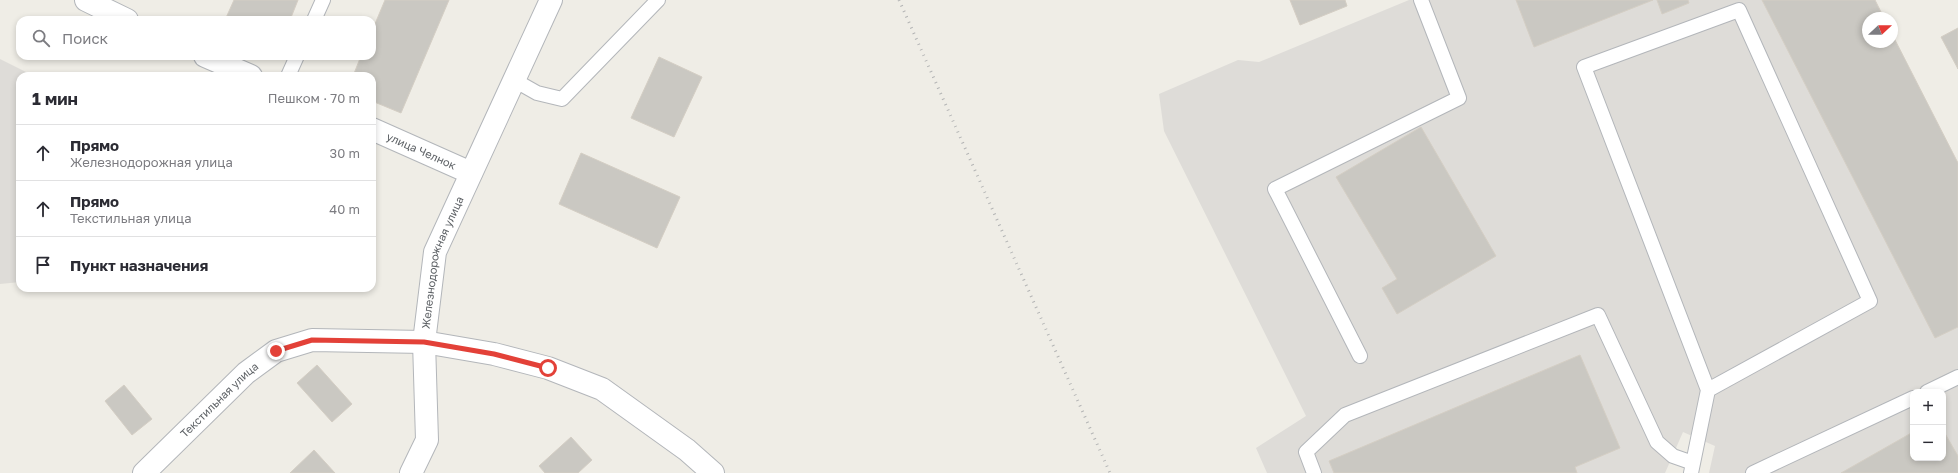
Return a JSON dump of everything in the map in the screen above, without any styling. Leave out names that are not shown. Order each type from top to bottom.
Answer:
[{"type":"street","points":[[86,0],[119,16]]},
{"type":"street","name":"Железнодорожная улица","points":[[551,0],[435,252],[424,342],[494,354],[548,368],[602,389],[687,450],[713,473]]},
{"type":"street","points":[[214,60],[241,72]]},
{"type":"street","name":"улица Челнок","points":[[376,131],[471,173]]},
{"type":"street","name":"Текстильная улица","points":[[144,473],[246,373],[276,351],[312,340],[424,342]]},
{"type":"street","points":[[411,473],[427,440],[424,342]]},
{"type":"lane","points":[[316,16],[323,0]]},
{"type":"lane","points":[[514,80],[537,93],[562,99],[658,0]]},
{"type":"lane","points":[[1360,356],[1275,189],[1459,98],[1421,0]]},
{"type":"lane","points":[[1314,473],[1306,452],[1345,415],[1598,315],[1657,442],[1673,456],[1692,468],[1708,390],[1584,67],[1739,10],[1870,301],[1708,390]]},
{"type":"lane","points":[[290,72],[295,60]]},
{"type":"lane","points":[[1934,389],[1958,378]]},
{"type":"lane","points":[[1753,473],[1910,399]]},
{"type":"shaded area","points":[[1409,0],[1875,0],[1870,12],[1862,12],[1862,48],[1895,48],[1958,163],[1958,473],[1709,473],[1715,446],[1683,432],[1665,473],[1267,473],[1256,448],[1306,416],[1164,131],[1159,94],[1238,60],[1259,62]]},
{"type":"shaded area","points":[[0,59],[26,72],[16,72],[16,282],[0,284]]},
{"type":"building","points":[[234,0],[298,0],[292,16],[227,16]]},
{"type":"building","points":[[385,0],[449,0],[401,113],[376,103],[376,72],[355,72],[359,60],[376,60],[376,21]]},
{"type":"building","points":[[1290,0],[1345,0],[1347,6],[1300,25]]},
{"type":"building","points":[[1516,0],[1653,0],[1534,47]]},
{"type":"building","points":[[1657,0],[1688,0],[1689,3],[1662,14]]},
{"type":"building","points":[[1762,0],[1875,0],[1881,12],[1862,12],[1862,48],[1898,48],[1898,46],[1958,163],[1958,327],[1935,338]]},
{"type":"building","points":[[1958,28],[1958,69],[1941,37]]},
{"type":"building","points":[[659,57],[702,77],[674,137],[631,118]]},
{"type":"building","points":[[1421,127],[1496,256],[1397,314],[1382,288],[1397,279],[1336,177]]},
{"type":"building","points":[[581,153],[680,197],[657,248],[559,204]]},
{"type":"building","points":[[1580,355],[1620,448],[1575,467],[1577,473],[1334,473],[1329,461]]},
{"type":"building","points":[[317,365],[352,404],[332,422],[297,383]]},
{"type":"building","points":[[124,385],[152,419],[132,435],[105,401]]},
{"type":"building","points":[[1910,434],[1910,461],[1946,461],[1946,435],[1958,456],[1958,473],[1841,473]]},
{"type":"building","points":[[571,437],[592,460],[578,473],[545,473],[539,466]]},
{"type":"building","points":[[314,450],[335,473],[290,473]]},
{"type":"railway","points":[[899,0],[1110,473]]},
{"type":"route","points":[[276,351],[312,340],[424,342],[494,354],[548,368]]}]
